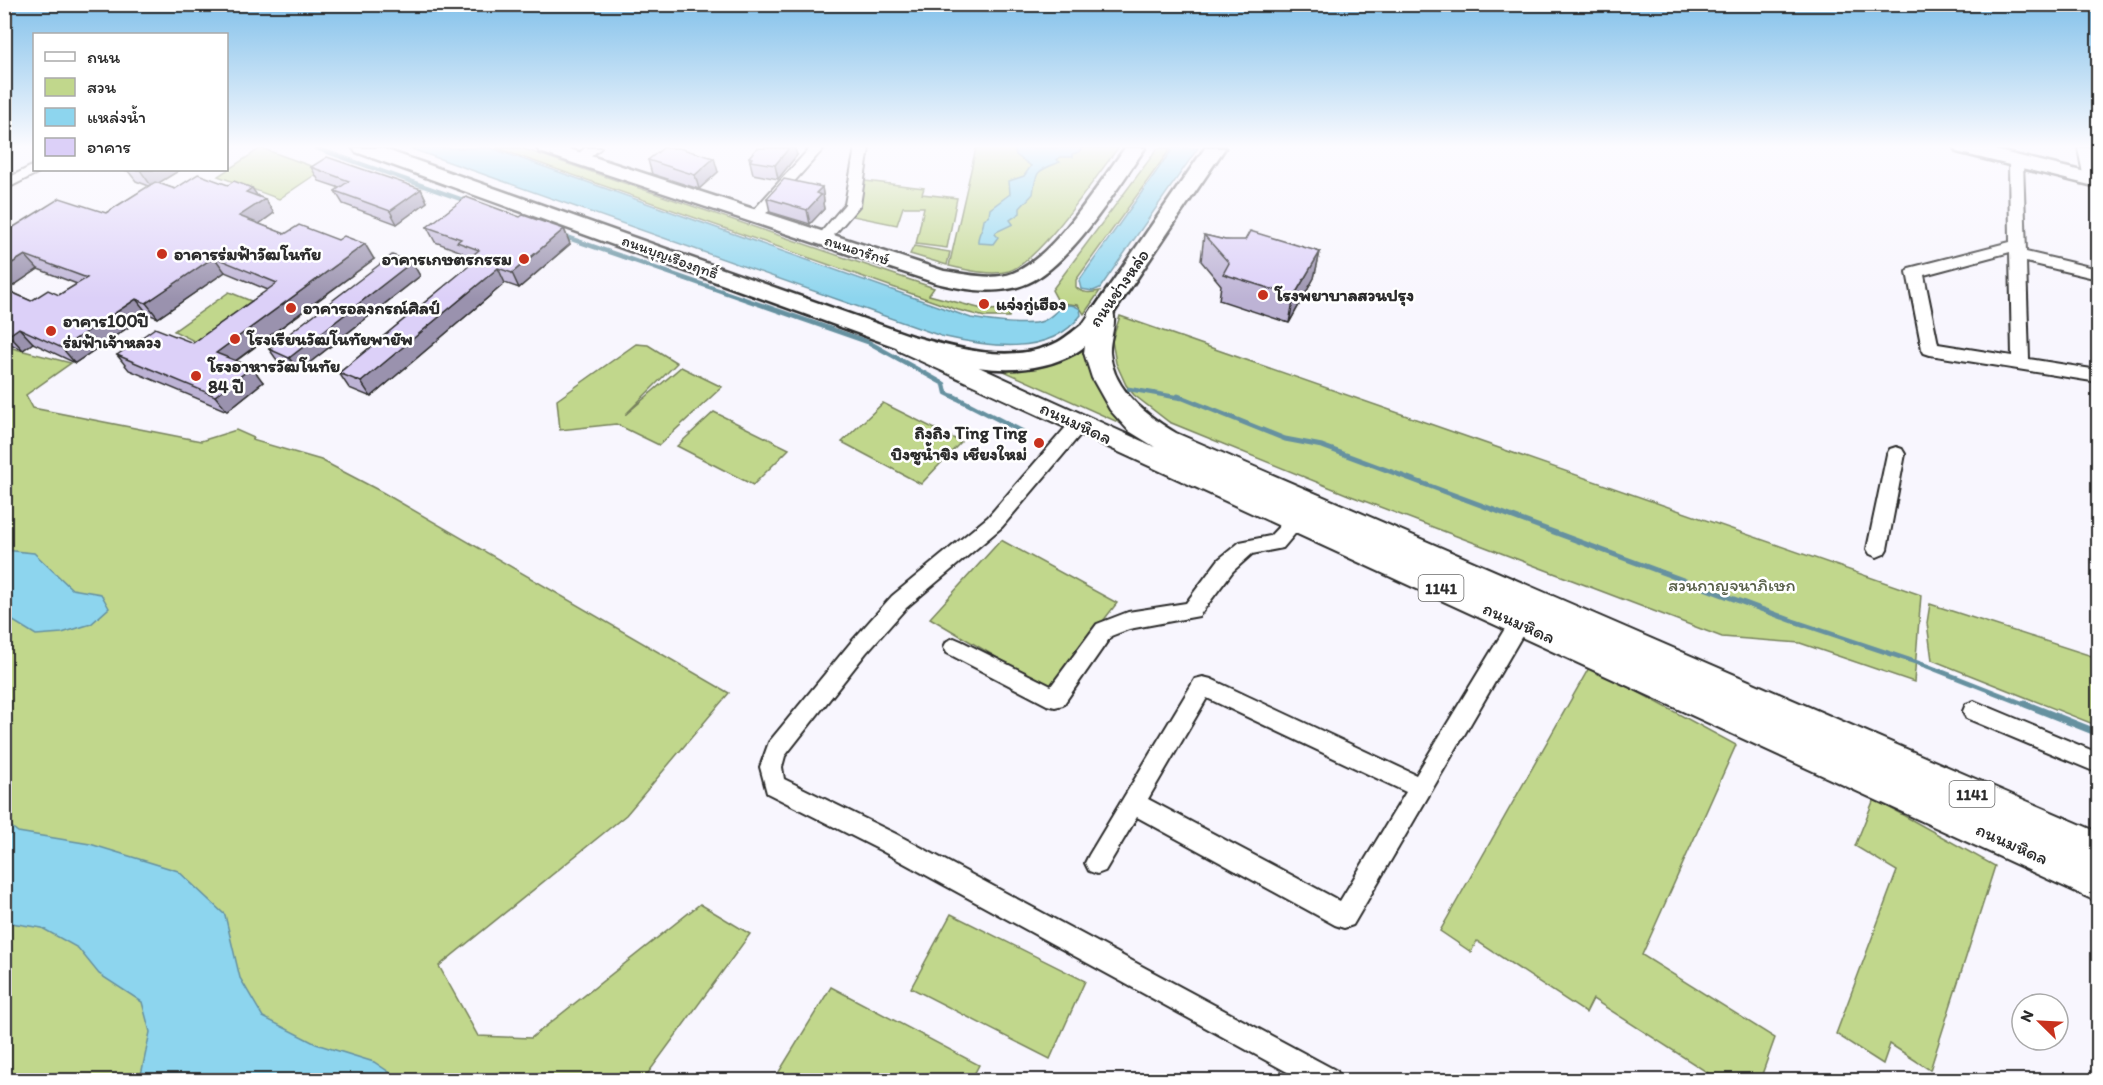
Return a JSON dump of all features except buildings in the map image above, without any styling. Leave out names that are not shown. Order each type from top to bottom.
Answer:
[{"type":"main road","name":"ถนนบุญเรืองฤทธิ์","points":[[505,199],[835,316],[908,345]]},
{"type":"main road","name":"ถนนอารักษ์","points":[[707,199],[755,217],[941,277],[980,283],[1000,283],[1021,279],[1038,269],[1058,248],[1096,199]]},
{"type":"main road","name":"ถนนช่างหล่อ","points":[[908,345],[959,358],[977,360],[1035,357],[1068,346],[1082,338],[1102,313],[1180,199]]},
{"type":"main road","name":"ถนนมหิดล","points":[[1102,313],[1097,353],[1105,378],[1120,403],[1126,432]]},
{"type":"main road","name":"ถนนมหิดล","points":[[908,345],[1078,424],[1166,440],[1843,752],[2098,884]]},
{"type":"main road","name":"ถนนมหิดล","points":[[1126,432],[1295,522],[1520,623],[1843,752],[2098,850]]},
{"type":"street","points":[[755,217],[772,199]]},
{"type":"street","points":[[824,239],[852,204],[853,199]]},
{"type":"street","points":[[2017,199],[2021,364]]},
{"type":"street","points":[[2098,274],[2018,250],[1915,272],[1930,349],[2098,376]]},
{"type":"street","points":[[1078,424],[995,522],[899,602],[859,647],[777,749],[771,760],[772,777],[776,786],[888,842],[1328,1080]]},
{"type":"street","points":[[1877,549],[1896,454]]},
{"type":"street","points":[[954,647],[1055,698],[1104,630],[1128,621],[1192,610],[1226,565],[1247,548],[1276,543],[1295,522]]},
{"type":"street","points":[[1132,803],[1344,916],[1520,623]]},
{"type":"street","points":[[1097,863],[1203,686],[1421,788]]},
{"type":"street","points":[[1974,711],[2098,763]]},
{"type":"green space","points":[[640,199],[670,199],[934,288],[929,295],[986,310],[1009,309],[1009,317],[985,317],[958,310]]},
{"type":"green space","points":[[856,199],[957,199],[947,248],[916,244],[924,207],[903,207],[897,225],[848,215]]},
{"type":"green space","points":[[964,199],[1080,199],[1036,252],[1009,271],[979,272],[949,266]]},
{"type":"green space","points":[[1120,199],[1135,199],[1076,280],[1076,287],[1081,291],[1100,291],[1084,314],[1078,305],[1059,303],[1052,290]]},
{"type":"green space","points":[[914,246],[950,252],[947,265],[910,254]]},
{"type":"green space","points":[[229,292],[256,303],[196,342],[174,331]]},
{"type":"green space","name":"สวนกาญจนาภิเษก","points":[[1120,316],[1921,595],[1914,682],[1800,643],[1722,637],[1351,496],[1169,422],[1134,395],[1126,385],[1116,363],[1112,341]]},
{"type":"green space","points":[[1090,342],[1131,428],[995,367]]},
{"type":"green space","points":[[636,344],[648,345],[677,363],[625,415],[681,367],[722,387],[659,445],[616,424],[560,430],[557,400]]},
{"type":"green space","points":[[4,346],[71,363],[26,395],[33,408],[201,441],[236,430],[254,438],[252,440],[321,460],[382,492],[729,693],[626,815],[439,966],[478,1036],[531,1038],[700,904],[750,934],[643,1080],[5,1080]]},
{"type":"green space","points":[[883,403],[961,442],[921,484],[842,442]]},
{"type":"green space","points":[[714,412],[789,449],[753,485],[677,446]]},
{"type":"green space","points":[[1001,540],[1117,603],[1050,689],[930,618]]},
{"type":"green space","points":[[1930,604],[2098,658],[2098,726],[1932,660],[1927,623]]},
{"type":"green space","points":[[1590,666],[1736,745],[1642,955],[1775,1038],[1760,1080],[1719,1080],[1593,999],[1586,1013],[1477,941],[1471,952],[1440,931]]},
{"type":"green space","points":[[1874,799],[1995,866],[1930,1070],[1890,1044],[1883,1064],[1836,1034],[1897,871],[1855,846]]},
{"type":"green space","points":[[951,914],[1085,981],[1050,1059],[911,988]]},
{"type":"green space","points":[[831,987],[979,1065],[971,1080],[774,1080]]},
{"type":"water","points":[[552,199],[634,199],[971,318],[1008,323],[1037,323],[1065,306],[1080,309],[1081,315],[1068,329],[1052,338],[1035,343],[997,345],[941,336]]},
{"type":"water","points":[[1004,199],[1029,199],[1020,208],[1020,213],[1010,220],[1013,224],[996,232],[998,237],[993,244],[978,243],[984,219],[989,216],[990,209]]},
{"type":"water","points":[[1137,199],[1163,199],[1100,288],[1093,291],[1081,289],[1079,281]]},
{"type":"water","points":[[4,550],[34,553],[72,589],[101,594],[109,608],[91,624],[62,633],[36,635],[5,616]]},
{"type":"water","points":[[5,822],[18,832],[90,844],[178,871],[225,915],[240,978],[263,1017],[316,1044],[374,1062],[395,1076],[396,1080],[140,1080],[150,1032],[142,1002],[99,974],[78,948],[42,928],[5,922]]},
{"type":"waterway","points":[[459,199],[469,202]]},
{"type":"waterway","points":[[563,236],[868,342],[944,384],[946,393],[956,398]]},
{"type":"waterway","points":[[1129,389],[1181,398]]},
{"type":"waterway","points":[[953,396],[1025,433]]},
{"type":"waterway","points":[[1178,396],[1285,439],[1322,446],[1793,621],[1927,666],[2029,706]]},
{"type":"waterway","points":[[2025,704],[2098,733]]},
{"type":"place","name":"อาคารร่มฟ้าวัฒโนทัย","points":[[162,254]]},
{"type":"place","name":"อาคารเกษตรกรรม","points":[[524,259]]},
{"type":"place","name":"โรงพยาบาลสวนปรุง","points":[[1263,295]]},
{"type":"place","name":"แจ่งกู่เฮือง","points":[[984,304]]},
{"type":"place","name":"อาคารอลงกรณ์ศิลป์","points":[[291,308]]},
{"type":"place","name":"อาคาร100ปี ร่มฟ้าเจ้าหลวง","points":[[51,331]]},
{"type":"place","name":"โรงเรียนวัฒโนทัยพายัพ","points":[[235,339]]},
{"type":"place","name":"โรงอาหารวัฒโนทัย 84 ปี","points":[[196,376]]},
{"type":"place","name":"ถิงถิง Ting Ting บิงซูน้ำขิง เชียงใหม่","points":[[1039,443]]}]
